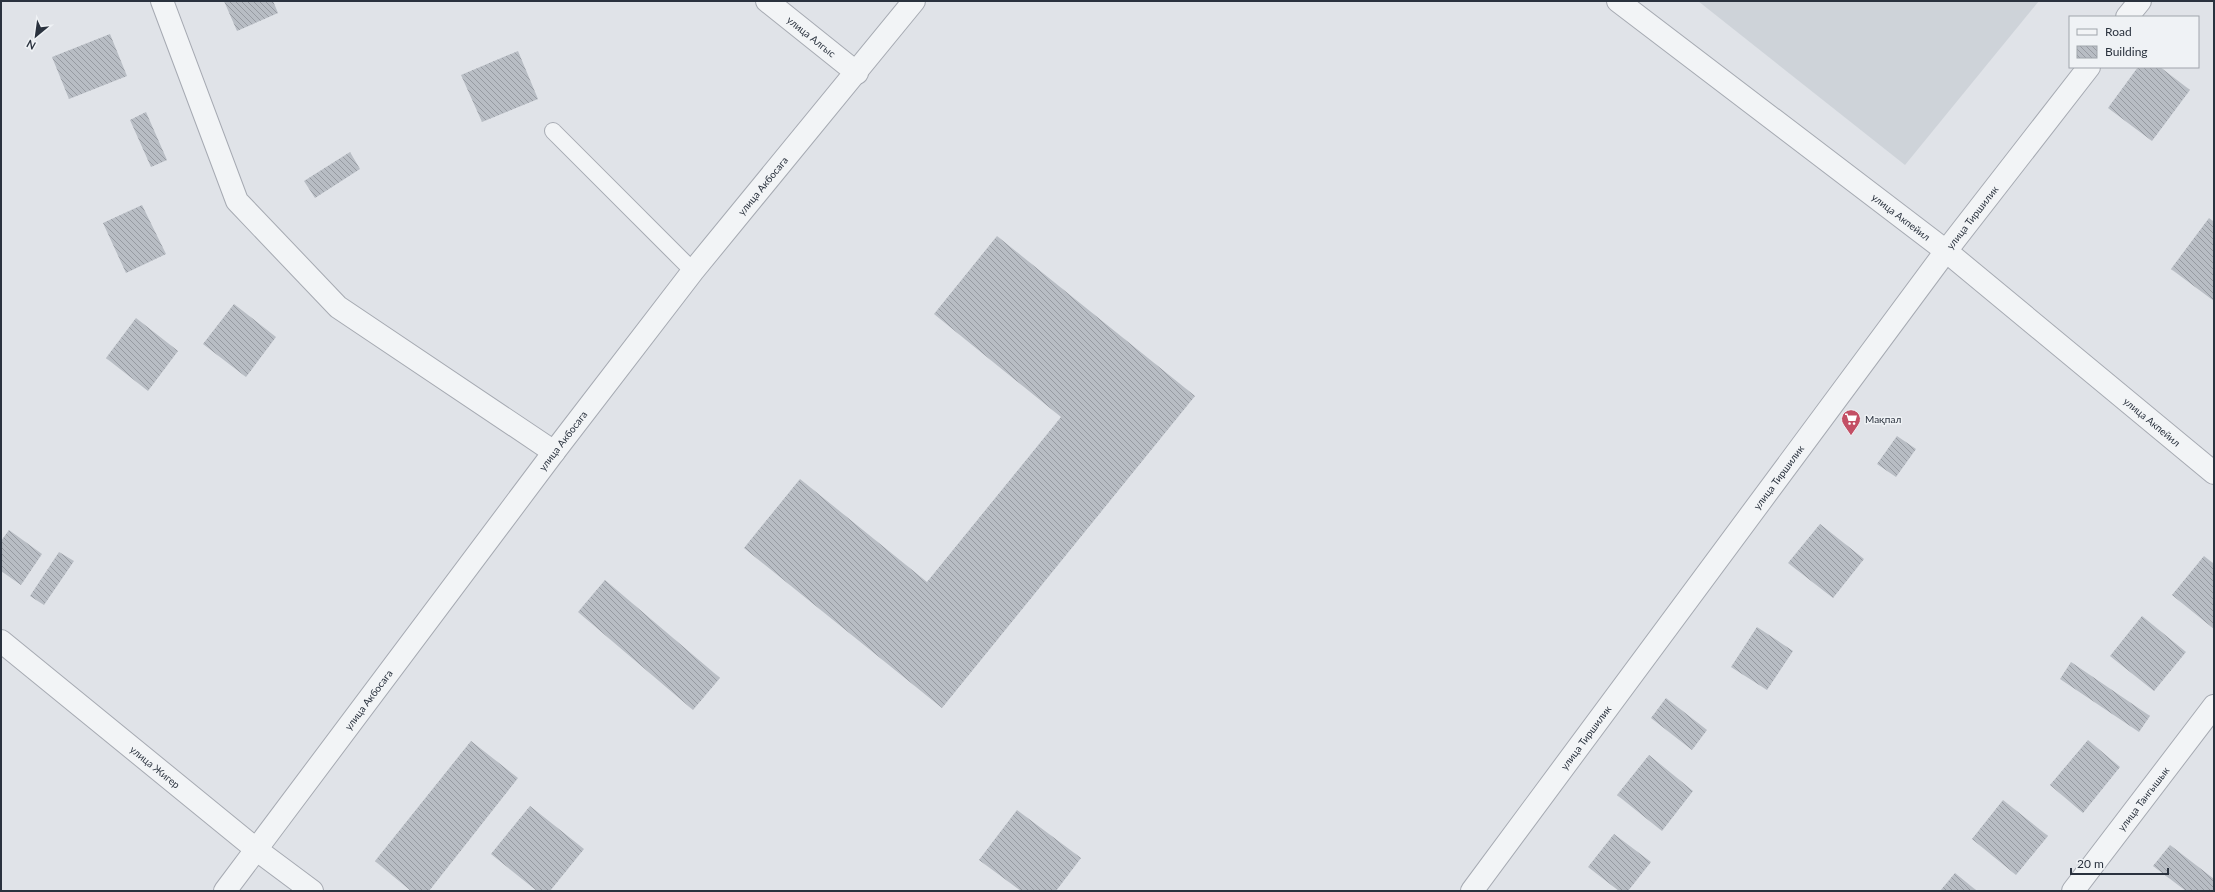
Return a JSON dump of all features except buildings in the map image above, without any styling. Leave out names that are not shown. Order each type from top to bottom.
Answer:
[{"type":"street","points":[[162,1],[237,200],[338,307],[554,452]]},
{"type":"street","name":"улица Алгыс","points":[[767,1],[857,73]]},
{"type":"street","name":"улица Акбосага","points":[[225,891],[554,452],[693,270],[857,73],[914,1]]},
{"type":"street","name":"улица Акпейил","points":[[1618,1],[1946,251],[2214,473]]},
{"type":"street","points":[[2128,16],[2140,1]]},
{"type":"street","name":"улица Тиршилик","points":[[1472,891],[1946,251],[2087,68]]},
{"type":"street","name":"улица Жигер","points":[[1,641],[257,850],[312,891]]},
{"type":"street","name":"улица Тангышык","points":[[2073,891],[2214,706]]},
{"type":"lane","points":[[552,131],[693,270]]},
{"type":"shaded area","points":[[1698,1],[2039,1],[1905,165]]},
{"type":"place","name":"Мақпал","points":[[1851,436]]}]
